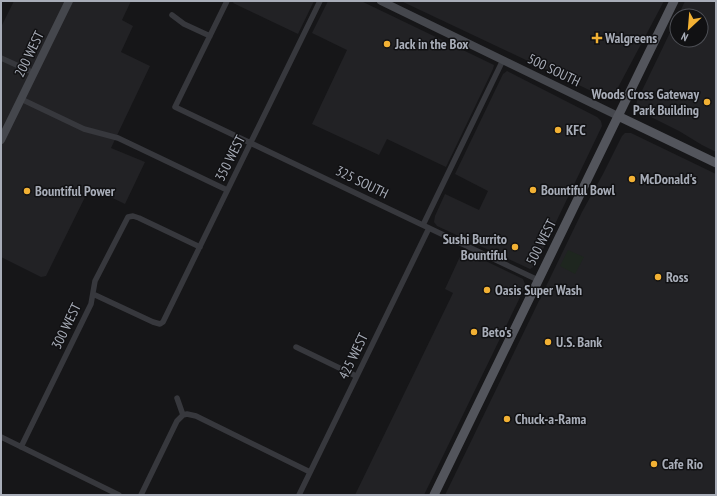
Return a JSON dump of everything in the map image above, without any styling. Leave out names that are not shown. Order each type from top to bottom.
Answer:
[{"type":"main road","name":"200 WEST","points":[[1,140],[69,1]]},
{"type":"main road","name":"500 SOUTH","points":[[380,1],[716,163]]},
{"type":"main road","name":"500 WEST","points":[[434,495],[674,1]]},
{"type":"street","points":[[172,15],[184,24],[210,36],[227,1]]},
{"type":"street","name":"350 WEST","points":[[93,294],[153,322],[160,324],[165,319],[320,1]]},
{"type":"street","name":"325 SOUTH","points":[[210,36],[175,106],[538,280]]},
{"type":"street","points":[[1,58],[34,74]]},
{"type":"street","name":"425 WEST","points":[[299,495],[503,60]]},
{"type":"street","points":[[21,99],[84,129],[118,138],[227,190]]},
{"type":"street","name":"300 WEST","points":[[21,447],[91,304],[95,281],[125,221],[130,216],[139,218],[200,247]]},
{"type":"street","points":[[296,347],[356,376]]},
{"type":"street","points":[[177,398],[183,415]]},
{"type":"street","points":[[141,495],[177,422],[183,415],[187,414],[196,416],[310,472]]},
{"type":"street","points":[[1,437],[119,495]]},
{"type":"shaded area","points":[[14,1],[131,1],[122,20],[133,26],[121,52],[150,66],[111,148],[145,162],[125,204],[90,187],[46,276],[41,277],[1,257],[1,27]]},
{"type":"shaded area","points":[[234,1],[314,1],[298,34],[233,3]]},
{"type":"shaded area","points":[[328,1],[361,1],[494,65],[446,167],[387,139],[379,155],[312,124],[347,50],[312,33]]},
{"type":"shaded area","points":[[401,1],[664,1],[614,95],[609,98],[604,97]]},
{"type":"shaded area","points":[[685,1],[716,1],[716,152],[641,112],[636,105],[669,35],[669,48],[709,48],[709,8],[682,8]]},
{"type":"shaded area","points":[[507,71],[597,117],[601,121],[602,126],[535,266],[530,269],[437,226],[434,222],[435,216],[445,194],[479,210],[488,191],[455,174],[503,74]]},
{"type":"shaded area","points":[[625,133],[631,133],[716,174],[716,495],[445,495],[582,212],[622,136]]},
{"type":"shaded area","points":[[463,250],[523,279],[525,287],[424,495],[355,495],[453,293],[445,289]]},
{"type":"shaded area","points":[[568,250],[584,257],[575,274],[560,266]]},
{"type":"place","name":"Walgreens","points":[[597,38]]},
{"type":"place","name":"Jack in the Box","points":[[387,44]]},
{"type":"place","name":"Woods Cross Gateway Park Building","points":[[707,102]]},
{"type":"place","name":"KFC","points":[[558,130]]},
{"type":"place","name":"McDonald's","points":[[632,179]]},
{"type":"place","name":"Bountiful Bowl","points":[[533,190]]},
{"type":"place","name":"Bountiful Power","points":[[27,191]]},
{"type":"place","name":"Sushi Burrito Bountiful","points":[[515,247]]},
{"type":"place","name":"Ross","points":[[658,277]]},
{"type":"place","name":"Oasis Super Wash","points":[[487,290]]},
{"type":"place","name":"Beto's","points":[[474,332]]},
{"type":"place","name":"U.S. Bank","points":[[548,342]]},
{"type":"place","name":"Chuck-a-Rama","points":[[507,419]]},
{"type":"place","name":"Cafe Rio","points":[[654,464]]}]
